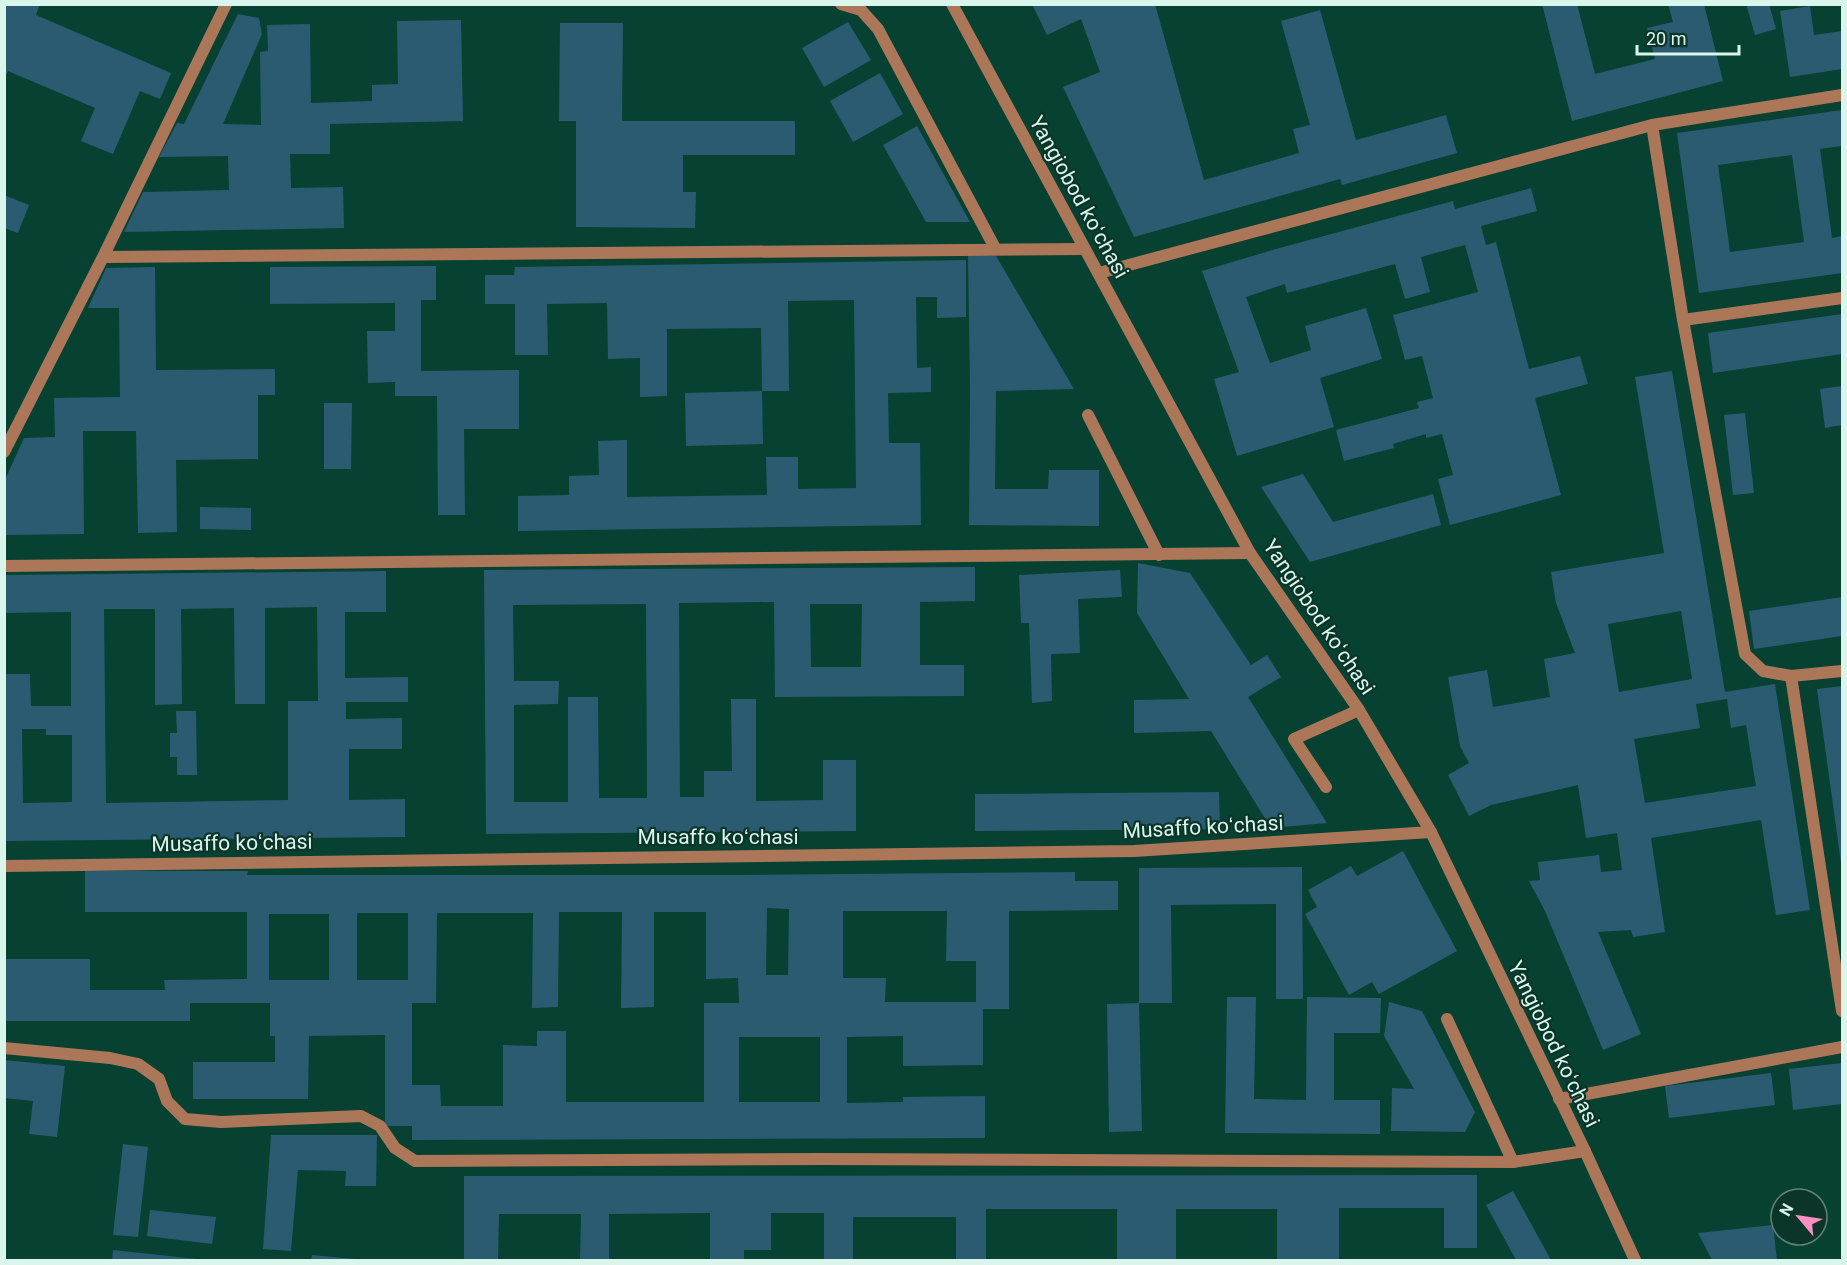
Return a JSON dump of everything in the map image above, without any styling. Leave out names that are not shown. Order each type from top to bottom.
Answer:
[{"type":"street","points":[[4,452],[103,257],[226,4]]},
{"type":"street","points":[[842,4],[861,10],[878,29],[995,248]]},
{"type":"street","name":"Yangiobod koʻchasi","points":[[952,4],[1250,553],[1359,710],[1431,832],[1635,1260]]},
{"type":"street","points":[[1099,273],[1652,125],[1842,95]]},
{"type":"street","points":[[1652,125],[1683,320],[1744,654],[1763,671],[1791,676],[1842,671]]},
{"type":"street","points":[[103,257],[1084,249]]},
{"type":"street","points":[[1683,320],[1842,298]]},
{"type":"street","points":[[1088,415],[1159,555]]},
{"type":"street","points":[[4,566],[1250,553]]},
{"type":"street","points":[[1791,676],[1842,1011]]},
{"type":"street","points":[[1326,787],[1294,739],[1359,710]]},
{"type":"street","name":"Musaffo koʻchasi","points":[[4,866],[1134,851],[1431,832]]},
{"type":"street","points":[[1447,1019],[1513,1162]]},
{"type":"street","points":[[1559,1099],[1842,1047]]},
{"type":"street","points":[[4,1048],[110,1058],[138,1064],[159,1079],[167,1101],[185,1119],[221,1122],[361,1116],[380,1126],[395,1148],[415,1161],[1513,1162],[1585,1151]]},
{"type":"building","points":[[4,4],[40,4],[36,15],[171,73],[160,99],[140,91],[113,154],[81,141],[95,108],[8,71],[4,79]]},
{"type":"building","points":[[1032,4],[1155,4],[1204,180],[1299,153],[1293,129],[1310,125],[1281,21],[1320,10],[1356,140],[1446,115],[1457,153],[1342,185],[1340,179],[1134,237],[1063,87],[1100,72],[1081,19],[1047,35]]},
{"type":"building","points":[[1542,4],[1577,4],[1595,74],[1655,59],[1647,28],[1673,22],[1668,4],[1704,4],[1723,81],[1572,121]]},
{"type":"building","points":[[1746,4],[1769,4],[1776,29],[1755,35]]},
{"type":"building","points":[[1810,6],[1814,35],[1842,31],[1842,69],[1790,77],[1780,11]]},
{"type":"building","points":[[238,14],[259,18],[262,34],[223,124],[261,125],[260,52],[268,51],[267,25],[310,24],[311,103],[372,101],[372,85],[398,84],[397,21],[461,20],[463,121],[330,124],[330,154],[290,154],[291,188],[343,187],[344,228],[124,232],[143,192],[229,190],[228,156],[159,157],[177,123],[184,124]]},
{"type":"building","points":[[848,22],[871,60],[824,87],[802,48]]},
{"type":"building","points":[[560,23],[623,23],[622,121],[795,121],[795,155],[683,155],[683,192],[696,192],[695,228],[576,227],[576,121],[559,121]]},
{"type":"building","points":[[880,73],[903,114],[853,142],[830,101]]},
{"type":"building","points":[[1842,110],[1842,146],[1820,149],[1832,238],[1842,236],[1842,273],[1699,293],[1677,133]],"holes":[[[1792,155],[1804,242],[1730,252],[1718,165]]]},
{"type":"building","points":[[917,126],[970,222],[926,222],[883,145]]},
{"type":"building","points":[[1531,188],[1537,211],[1481,226],[1486,245],[1496,242],[1529,369],[1580,356],[1588,384],[1535,398],[1561,495],[1450,525],[1438,479],[1453,475],[1442,434],[1426,438],[1426,434],[1393,444],[1394,448],[1344,461],[1336,430],[1419,408],[1417,402],[1433,398],[1422,356],[1405,360],[1393,315],[1478,292],[1465,245],[1421,257],[1430,292],[1405,299],[1395,264],[1287,293],[1285,284],[1246,297],[1270,363],[1311,350],[1305,326],[1366,308],[1382,359],[1320,378],[1334,427],[1237,456],[1214,379],[1239,372],[1202,271],[1453,201],[1455,209]]},
{"type":"building","points":[[4,195],[29,205],[18,233],[4,228]]},
{"type":"building","points":[[968,255],[996,256],[1074,389],[996,391],[995,489],[1048,489],[1049,470],[1099,470],[1099,526],[969,525]]},
{"type":"building","points":[[966,260],[966,317],[937,318],[937,297],[916,297],[917,368],[931,367],[931,392],[888,393],[889,443],[920,443],[921,525],[518,531],[518,496],[569,495],[569,476],[599,475],[598,441],[627,440],[627,497],[767,495],[766,457],[798,457],[798,489],[856,488],[854,300],[788,301],[789,391],[762,391],[761,328],[667,329],[667,396],[640,397],[640,358],[608,359],[607,303],[547,304],[548,355],[515,355],[515,304],[485,304],[485,275],[514,275],[515,267]]},
{"type":"building","points":[[436,266],[436,300],[421,300],[421,371],[519,370],[519,429],[464,429],[465,515],[438,515],[437,396],[395,396],[395,382],[368,383],[367,331],[395,331],[395,303],[270,304],[270,267]]},
{"type":"building","points":[[155,267],[156,370],[275,369],[275,395],[258,395],[258,459],[176,460],[177,532],[138,533],[136,431],[83,431],[84,534],[4,535],[4,482],[24,438],[55,437],[54,398],[120,397],[119,308],[88,308],[106,268]]},
{"type":"building","points":[[1842,314],[1842,354],[1713,373],[1708,333]]},
{"type":"building","points":[[1672,371],[1725,692],[1775,684],[1810,910],[1776,915],[1761,820],[1651,838],[1665,932],[1633,937],[1631,930],[1598,932],[1641,1034],[1603,1050],[1545,911],[1529,881],[1540,880],[1538,862],[1599,855],[1601,872],[1622,870],[1617,833],[1586,838],[1578,785],[1491,805],[1469,816],[1448,775],[1469,763],[1460,746],[1448,677],[1487,670],[1493,707],[1550,697],[1544,659],[1575,653],[1556,603],[1551,572],[1664,553],[1635,377]],"holes":[[[1681,611],[1692,679],[1619,692],[1608,624]],[[1727,699],[1731,728],[1746,725],[1756,786],[1645,803],[1634,739],[1700,728],[1696,704]]]},
{"type":"building","points":[[1842,386],[1842,425],[1825,428],[1820,389]]},
{"type":"building","points":[[762,391],[763,444],[686,446],[685,393]]},
{"type":"building","points":[[324,403],[352,403],[351,469],[324,469]]},
{"type":"building","points":[[1745,413],[1754,493],[1733,495],[1724,415]]},
{"type":"building","points":[[1303,474],[1333,522],[1433,494],[1441,525],[1310,562],[1261,487]]},
{"type":"building","points":[[200,507],[251,508],[251,530],[200,529]]},
{"type":"building","points":[[1138,563],[1190,573],[1251,665],[1267,655],[1281,677],[1248,697],[1327,823],[1271,828],[1211,731],[1134,733],[1134,700],[1189,699],[1137,613]]},
{"type":"building","points":[[975,567],[975,601],[920,602],[920,665],[964,665],[964,696],[775,697],[774,602],[679,603],[680,797],[704,797],[704,771],[732,771],[731,699],[756,699],[756,801],[823,800],[823,760],[856,760],[856,831],[486,834],[484,570]],"holes":[[[646,604],[647,798],[599,798],[598,697],[568,697],[568,802],[514,802],[514,705],[558,704],[559,681],[514,681],[513,605]],[[810,604],[862,604],[861,667],[811,667]]]},
{"type":"building","points":[[1120,570],[1122,597],[1078,599],[1080,653],[1051,654],[1052,701],[1032,703],[1029,623],[1021,623],[1019,575]]},
{"type":"building","points":[[386,571],[386,612],[345,612],[345,678],[408,677],[408,702],[346,702],[346,719],[402,718],[402,749],[349,749],[349,800],[405,799],[405,837],[5,841],[5,674],[30,674],[31,706],[71,706],[71,612],[4,613],[4,575]],"holes":[[[317,607],[318,701],[288,701],[288,800],[106,803],[104,609],[155,609],[155,705],[182,704],[181,609],[234,608],[235,704],[265,704],[265,608]],[[22,729],[46,729],[46,735],[72,735],[72,802],[23,803]]]},
{"type":"building","points":[[1842,597],[1842,636],[1754,649],[1749,611]]},
{"type":"building","points":[[1842,686],[1842,863],[1841,863],[1817,689]]},
{"type":"building","points":[[176,711],[196,711],[197,775],[177,775],[177,757],[170,757],[170,733],[177,733]]},
{"type":"building","points":[[1219,792],[1220,829],[975,831],[975,794]]},
{"type":"building","points":[[1403,851],[1457,951],[1379,994],[1372,982],[1349,995],[1305,914],[1317,907],[1308,890],[1351,866],[1357,876]]},
{"type":"building","points":[[1302,867],[1303,999],[1276,999],[1276,904],[1171,905],[1172,1003],[1139,1003],[1139,868]]},
{"type":"building","points":[[85,871],[248,871],[247,875],[1075,872],[1075,881],[1118,881],[1118,910],[1009,911],[1009,1009],[983,1009],[983,1065],[903,1066],[903,1036],[847,1037],[847,1103],[903,1102],[903,1097],[985,1096],[985,1138],[412,1140],[412,1126],[385,1126],[385,1035],[309,1036],[308,1099],[193,1099],[193,1062],[275,1062],[275,1036],[270,1036],[270,1003],[190,1003],[190,1021],[4,1021],[4,959],[90,959],[90,990],[165,990],[164,980],[247,979],[247,912],[85,912]],"holes":[[[767,908],[789,909],[788,975],[766,975]],[[843,911],[947,911],[946,961],[976,961],[976,1002],[885,1002],[886,978],[843,978]],[[559,912],[622,912],[621,1008],[654,1007],[654,912],[706,912],[706,979],[738,978],[739,1003],[704,1003],[704,1102],[566,1102],[566,1031],[537,1031],[537,1046],[503,1045],[503,1106],[441,1106],[440,1085],[412,1085],[412,1003],[436,1003],[437,913],[533,913],[532,1008],[558,1007]],[[357,913],[408,913],[408,980],[357,980]],[[269,914],[329,914],[329,980],[269,980]],[[739,1037],[820,1037],[820,1102],[739,1102]]]},
{"type":"building","points":[[1227,997],[1256,997],[1254,1099],[1306,1100],[1307,997],[1381,998],[1380,1033],[1334,1033],[1334,1100],[1380,1100],[1380,1134],[1225,1133]]},
{"type":"building","points":[[1389,1002],[1422,1011],[1475,1112],[1465,1132],[1391,1131],[1392,1088],[1414,1089],[1384,1036]]},
{"type":"building","points":[[1139,1003],[1142,1131],[1109,1132],[1107,1004]]},
{"type":"building","points":[[4,1060],[65,1066],[57,1137],[29,1134],[33,1101],[4,1098]]},
{"type":"building","points":[[1842,1063],[1842,1104],[1793,1110],[1789,1069]]},
{"type":"building","points":[[1771,1073],[1775,1105],[1669,1118],[1665,1086]]},
{"type":"building","points":[[271,1135],[377,1135],[376,1186],[345,1186],[346,1171],[298,1170],[291,1251],[263,1249]]},
{"type":"building","points":[[123,1144],[148,1147],[138,1237],[113,1235]]},
{"type":"building","points":[[1477,1175],[1477,1248],[1444,1248],[1444,1208],[1339,1208],[1339,1260],[1277,1260],[1277,1209],[1176,1209],[1176,1260],[1117,1260],[1117,1209],[986,1209],[986,1260],[956,1260],[956,1217],[853,1217],[853,1260],[824,1260],[824,1213],[771,1213],[771,1250],[744,1250],[744,1260],[710,1260],[710,1213],[609,1214],[609,1260],[580,1260],[581,1214],[499,1214],[498,1260],[464,1260],[464,1176]]},
{"type":"building","points":[[1513,1191],[1551,1260],[1516,1260],[1486,1205]]},
{"type":"building","points":[[150,1210],[216,1217],[212,1244],[147,1236]]},
{"type":"building","points":[[1769,1225],[1769,1247],[1776,1247],[1777,1260],[1712,1260],[1698,1233]]},
{"type":"building","points":[[113,1250],[197,1259],[197,1260],[112,1260]]},
{"type":"building","points":[[312,1255],[355,1259],[355,1260],[311,1260]]}]
